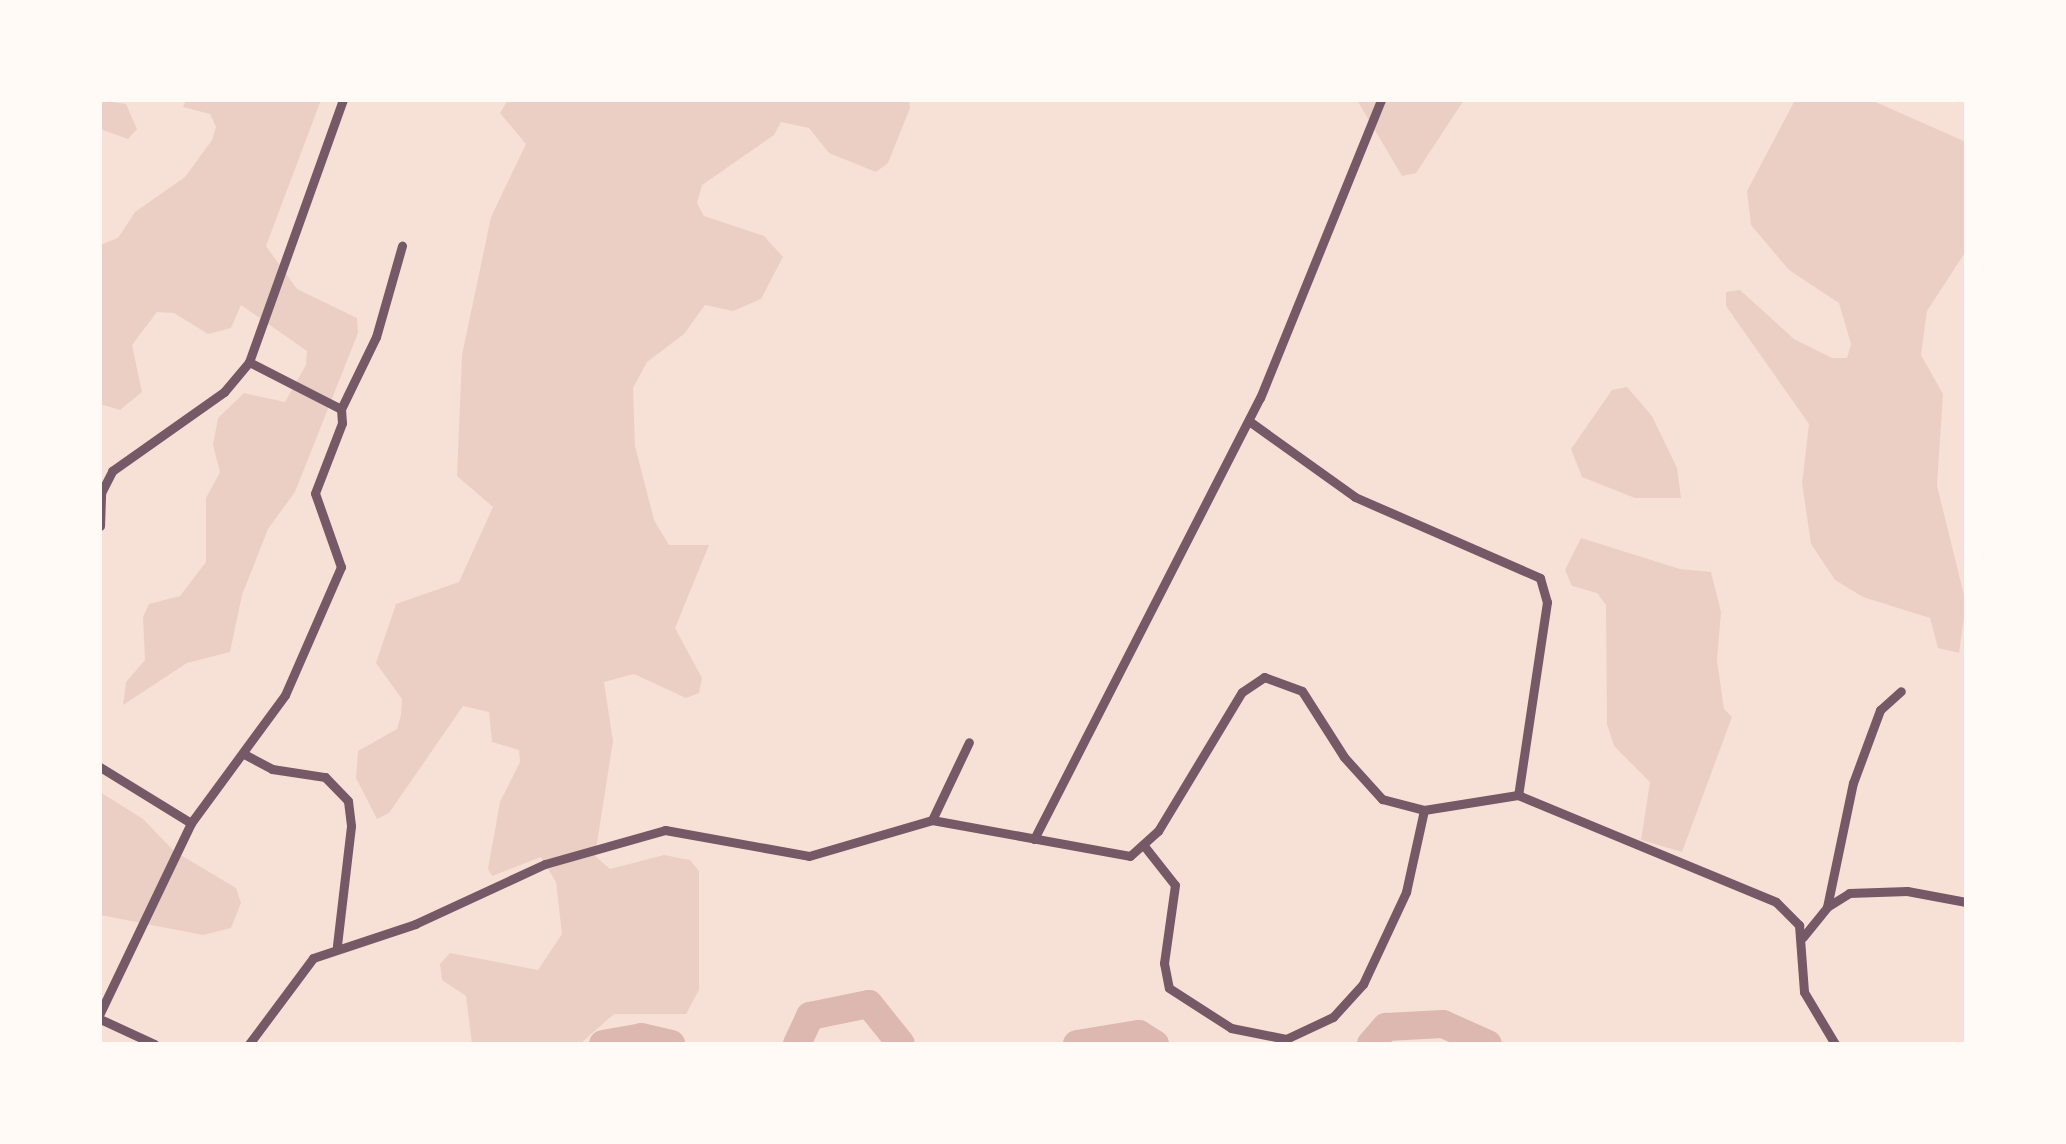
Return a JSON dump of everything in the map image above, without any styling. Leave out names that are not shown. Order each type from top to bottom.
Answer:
[{"type":"street","points":[[100,526],[101,493],[112,471],[224,392],[249,362],[343,100]]},
{"type":"street","points":[[1034,839],[1249,421],[1381,100]]},
{"type":"street","points":[[154,1044],[100,1016],[191,822],[284,696],[339,577],[342,557],[316,493],[342,423],[341,409],[376,337],[402,246]]},
{"type":"street","points":[[249,362],[341,409]]},
{"type":"street","points":[[1249,421],[1354,497],[1540,578],[1548,602],[1518,795]]},
{"type":"street","points":[[249,1044],[294,978],[337,946],[415,924],[545,864],[665,830],[809,856],[932,820],[1115,856],[1145,847],[1242,692],[1264,676],[1302,691],[1344,757],[1382,799],[1424,810],[1518,795],[1776,902],[1803,937],[1804,992],[1835,1044]]},
{"type":"street","points":[[1827,907],[1853,783],[1880,710],[1901,691]]},
{"type":"street","points":[[932,820],[969,742]]},
{"type":"street","points":[[244,754],[272,768],[325,777],[348,801],[350,844],[337,946]]},
{"type":"street","points":[[100,767],[191,822]]},
{"type":"street","points":[[1145,847],[1175,885],[1164,962],[1169,988],[1231,1028],[1286,1038],[1333,1017],[1363,984],[1406,892],[1424,810]]},
{"type":"street","points":[[1803,937],[1827,907],[1849,893],[1873,890],[1966,902]]},
{"type":"shaded area","points":[[100,100],[126,104],[137,129],[128,139],[100,129]]},
{"type":"shaded area","points":[[186,100],[321,100],[266,246],[297,289],[357,318],[358,333],[295,492],[268,529],[242,595],[230,652],[187,663],[123,705],[126,682],[145,660],[143,617],[149,604],[180,596],[206,562],[206,498],[220,472],[213,445],[218,418],[244,393],[285,402],[306,365],[307,351],[241,305],[231,328],[208,334],[174,313],[157,312],[132,345],[142,392],[120,410],[100,404],[100,245],[118,238],[135,212],[185,177],[212,140],[216,127],[210,114],[183,107]]},
{"type":"shaded area","points":[[508,100],[909,100],[910,108],[888,163],[876,172],[829,153],[809,128],[781,122],[774,135],[702,185],[697,203],[704,216],[764,236],[783,257],[761,299],[733,311],[705,305],[684,334],[647,362],[633,388],[635,446],[654,520],[669,545],[709,545],[675,628],[702,678],[699,693],[686,698],[634,674],[604,682],[613,741],[595,856],[610,869],[664,855],[690,860],[699,871],[699,990],[686,1014],[614,1014],[580,1044],[472,1044],[466,996],[442,980],[440,964],[450,953],[538,970],[562,934],[556,882],[541,857],[492,876],[488,869],[500,802],[520,762],[519,750],[492,742],[489,712],[463,706],[389,813],[377,819],[356,778],[358,751],[397,729],[401,715],[402,699],[376,663],[396,604],[459,582],[493,507],[457,476],[462,355],[491,217],[526,144],[500,113]]},
{"type":"shaded area","points":[[1357,100],[1464,100],[1416,173],[1402,176]]},
{"type":"shaded area","points":[[1795,100],[1871,100],[1966,142],[1966,251],[1927,311],[1921,355],[1943,394],[1937,486],[1966,603],[1959,653],[1938,648],[1930,618],[1863,597],[1835,580],[1811,544],[1802,483],[1809,424],[1726,306],[1726,292],[1740,290],[1794,339],[1832,358],[1847,358],[1851,344],[1839,303],[1789,270],[1751,225],[1747,191]]},
{"type":"shaded area","points":[[1627,387],[1652,416],[1677,468],[1681,498],[1635,498],[1582,477],[1571,449],[1612,390]]},
{"type":"shaded area","points":[[1581,538],[1680,569],[1711,572],[1721,612],[1717,660],[1724,709],[1732,717],[1682,852],[1641,840],[1650,782],[1614,746],[1607,724],[1606,605],[1597,593],[1572,586],[1565,570]]},
{"type":"shaded area","points":[[100,792],[143,819],[174,851],[236,888],[241,903],[231,928],[203,935],[100,915]]},
{"type":"waterway","points":[[797,1044],[810,1016],[869,1004],[901,1044]]},
{"type":"waterway","points":[[1371,1044],[1386,1027],[1443,1024],[1488,1044]]},
{"type":"waterway","points":[[1077,1044],[1139,1034],[1155,1044]]},
{"type":"waterway","points":[[603,1044],[641,1037],[671,1044]]}]
